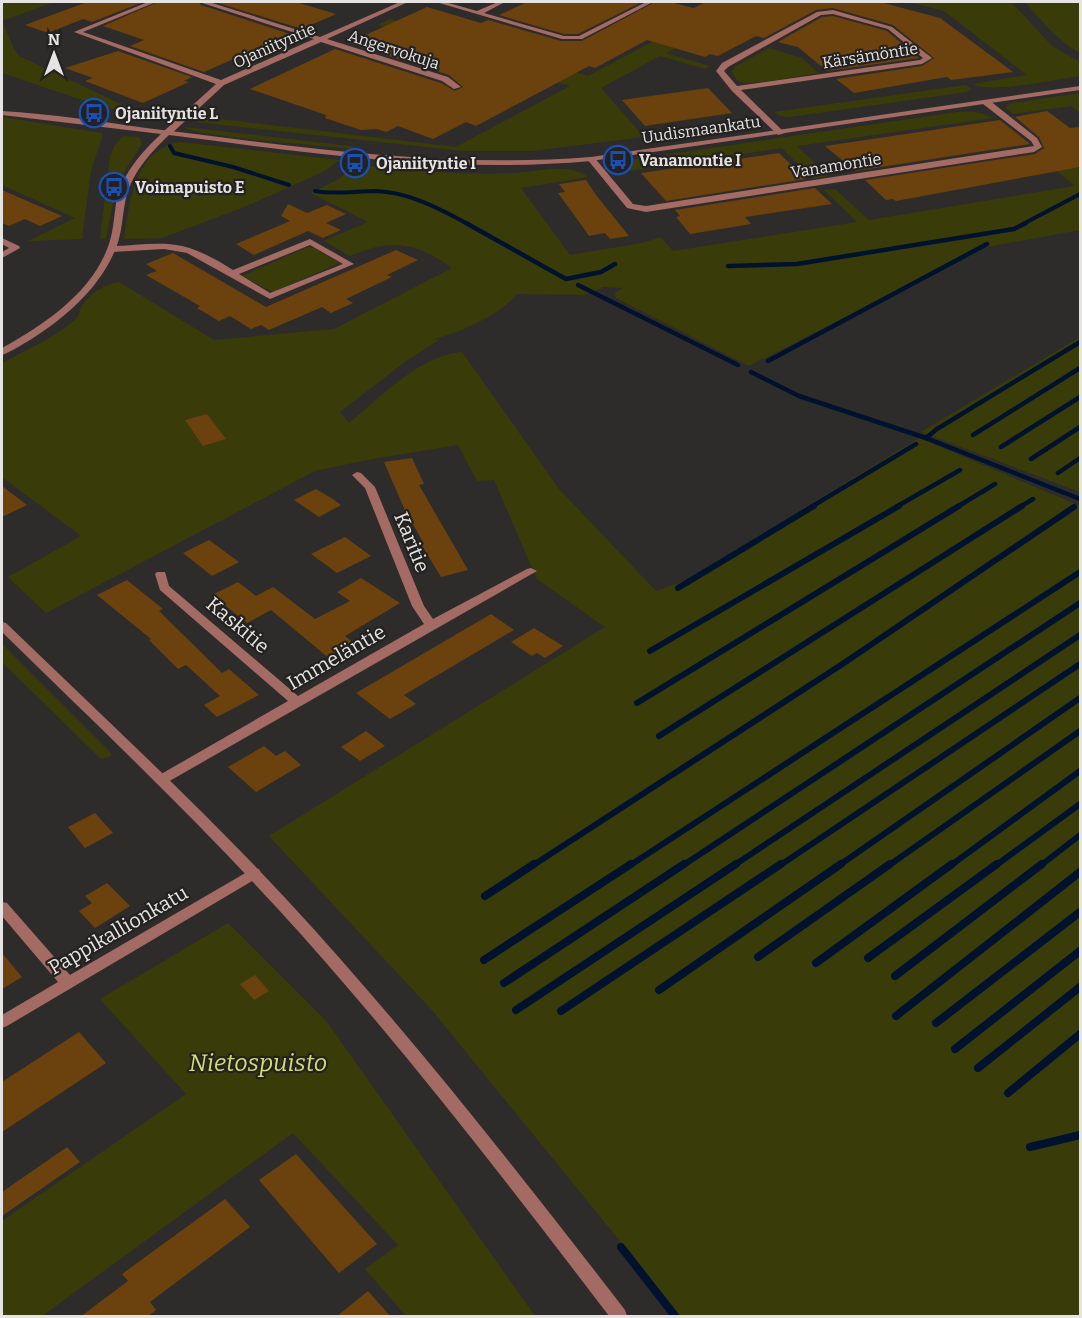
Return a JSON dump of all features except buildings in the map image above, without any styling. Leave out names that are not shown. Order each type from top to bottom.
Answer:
[{"type":"street","points":[[153,2],[77,32],[221,83]]},
{"type":"street","name":"Angervokuja","points":[[204,2],[445,79],[457,87]]},
{"type":"street","name":"Ojaniityntie","points":[[2,352],[37,330],[74,301],[98,274],[112,249],[128,181],[141,160],[221,83],[405,2]]},
{"type":"street","points":[[439,2],[573,39],[580,38],[650,2]]},
{"type":"street","points":[[478,12],[502,2]]},
{"type":"street","name":"Kärsämöntie","points":[[735,89],[922,63],[928,58],[890,28],[833,12],[819,13],[725,65],[720,71],[735,89],[781,133]]},
{"type":"street","name":"Uudismaankatu","points":[[2,113],[350,156],[443,164],[532,165],[781,133],[1080,88]]},
{"type":"street","name":"Vanamontie","points":[[591,159],[630,206],[646,209],[1034,150],[1038,147],[1034,140],[986,102]]},
{"type":"street","points":[[2,241],[16,248],[2,255]]},
{"type":"street","points":[[112,249],[183,248],[231,274],[272,296],[350,264],[309,242],[231,274]]},
{"type":"street","name":"Karitie","points":[[357,475],[370,486],[418,606],[431,625]]},
{"type":"street","name":"Immeläntie","points":[[161,780],[431,625],[531,571]]},
{"type":"street","name":"Kaskitie","points":[[161,574],[164,587],[297,702]]},
{"type":"street","points":[[2,627],[254,873],[374,1006],[513,1176],[619,1317]]},
{"type":"street","name":"Pappikallionkatu","points":[[2,1022],[254,873]]},
{"type":"street","points":[[2,907],[67,982]]},
{"type":"green space","points":[[2,2],[54,2],[2,21]]},
{"type":"green space","points":[[727,2],[763,2],[666,53],[710,66],[705,69],[660,56],[601,88],[644,137],[532,151],[463,151],[196,122],[193,119],[196,116],[456,147],[570,86],[519,71],[514,66],[378,25],[390,19],[588,76]]},
{"type":"green space","points":[[909,2],[1011,2],[1052,46],[1080,62],[1080,76],[1008,87],[981,87],[973,84],[1027,75],[944,11]]},
{"type":"green space","points":[[1025,2],[1080,2],[1080,53],[1057,37]]},
{"type":"green space","points":[[2,21],[19,56],[140,113],[106,108],[2,73]]},
{"type":"green space","points":[[769,48],[802,58],[818,73],[756,83],[741,82],[736,79],[732,72],[736,66]]},
{"type":"green space","points":[[966,85],[971,89],[967,92],[790,117],[780,116],[774,112]]},
{"type":"green space","points":[[1080,93],[1080,113],[1071,106],[1013,114],[1006,108],[1012,103]]},
{"type":"green space","points":[[957,112],[977,112],[993,118],[797,146],[828,176],[813,179],[782,148],[610,174],[608,171],[610,165],[616,162]]},
{"type":"green space","points":[[2,117],[102,133],[91,170],[82,239],[28,241],[75,218],[2,185]]},
{"type":"green space","points":[[184,127],[353,147],[349,149],[234,137],[193,131]]},
{"type":"green space","points":[[123,136],[139,137],[142,144],[117,183],[106,238],[100,239],[110,156],[115,145]]},
{"type":"green space","points":[[180,142],[340,160],[323,172],[247,206],[162,238],[124,239],[132,194],[144,166],[153,155],[165,147]]},
{"type":"green space","points":[[1059,153],[1080,169],[1080,230],[981,248],[749,366],[616,298],[615,293],[623,288],[603,287],[585,295],[517,294],[501,309],[479,322],[434,339],[439,340],[406,361],[340,412],[349,423],[416,369],[446,355],[462,352],[559,489],[656,591],[684,581],[919,438],[1080,506],[1080,1316],[681,1316],[431,1009],[269,836],[605,627],[537,579],[494,480],[477,481],[458,445],[315,471],[46,613],[8,577],[81,536],[2,477],[2,363],[67,326],[76,319],[84,303],[92,294],[114,283],[119,282],[214,340],[334,329],[452,268],[415,248],[391,245],[365,250],[350,256],[324,241],[368,222],[311,193],[339,179],[356,165],[462,173],[574,170],[588,177],[521,188],[570,255],[642,243],[661,237],[673,251],[857,222],[824,190],[835,189],[869,220],[1075,186],[1038,156]]},
{"type":"green space","points":[[308,247],[314,248],[339,263],[273,292],[242,276]]},
{"type":"green space","points":[[1080,337],[1080,492],[921,432]]},
{"type":"green space","points":[[2,644],[111,753],[111,756],[101,759],[2,662]]},
{"type":"green space","name":"Nietospuisto","points":[[228,923],[327,1022],[535,1316],[406,1316],[365,1269],[398,1245],[293,1133],[42,1316],[2,1316],[2,1221],[186,1094],[100,999]]},
{"type":"waterway","points":[[170,146],[174,153],[233,167],[289,185]]},
{"type":"waterway","points":[[315,191],[338,193],[376,191],[400,194],[435,207],[468,224]]},
{"type":"waterway","points":[[1023,224],[1080,194]]},
{"type":"waterway","points":[[466,223],[566,279],[601,272],[615,264]]},
{"type":"waterway","points":[[728,266],[797,264],[1014,229],[1026,223]]},
{"type":"waterway","points":[[768,361],[987,244]]},
{"type":"waterway","points":[[578,285],[738,365]]},
{"type":"waterway","points":[[926,438],[937,429],[1080,342]]},
{"type":"waterway","points":[[973,435],[1080,368]]},
{"type":"waterway","points":[[751,372],[799,396],[926,438]]},
{"type":"waterway","points":[[1001,447],[1080,397]]},
{"type":"waterway","points":[[1031,459],[1080,427]]},
{"type":"waterway","points":[[926,438],[1080,499]]},
{"type":"waterway","points":[[811,507],[916,444]]},
{"type":"waterway","points":[[1058,473],[1080,458]]},
{"type":"waterway","points":[[896,507],[960,470]]},
{"type":"waterway","points":[[957,507],[995,484]]},
{"type":"waterway","points":[[1020,507],[1033,499]]},
{"type":"waterway","points":[[678,588],[814,506]]},
{"type":"waterway","points":[[650,651],[899,506]]},
{"type":"waterway","points":[[637,703],[959,506]]},
{"type":"waterway","points":[[659,736],[1022,506]]},
{"type":"waterway","points":[[532,866],[844,663],[1074,507]]},
{"type":"waterway","points":[[629,866],[1080,572]]},
{"type":"waterway","points":[[682,866],[1080,603]]},
{"type":"waterway","points":[[733,866],[1080,635]]},
{"type":"waterway","points":[[779,866],[1080,664]]},
{"type":"waterway","points":[[838,866],[1080,698]]},
{"type":"waterway","points":[[888,866],[1080,731]]},
{"type":"waterway","points":[[950,866],[1080,771]]},
{"type":"waterway","points":[[995,866],[1080,804]]},
{"type":"waterway","points":[[1040,866],[1080,835]]},
{"type":"waterway","points":[[485,896],[534,864]]},
{"type":"waterway","points":[[484,960],[631,864]]},
{"type":"waterway","points":[[504,983],[684,864]]},
{"type":"waterway","points":[[516,1010],[736,864]]},
{"type":"waterway","points":[[561,1011],[781,864]]},
{"type":"waterway","points":[[659,990],[841,864]]},
{"type":"waterway","points":[[758,957],[890,864]]},
{"type":"waterway","points":[[816,963],[952,864]]},
{"type":"waterway","points":[[868,958],[997,864]]},
{"type":"waterway","points":[[895,976],[1042,864]]},
{"type":"waterway","points":[[896,1016],[1080,872]]},
{"type":"waterway","points":[[936,1023],[1080,912]]},
{"type":"waterway","points":[[955,1049],[1080,951]]},
{"type":"waterway","points":[[978,1068],[1080,987]]},
{"type":"waterway","points":[[1008,1093],[1080,1034]]},
{"type":"waterway","points":[[1030,1147],[1080,1135]]},
{"type":"waterway","points":[[621,1247],[675,1316]]},
{"type":"place","name":"Ojaniityntie L","points":[[94,113]]},
{"type":"place","name":"Vanamontie I","points":[[618,160]]},
{"type":"place","name":"Ojaniityntie I","points":[[355,163]]},
{"type":"place","name":"Voimapuisto E","points":[[114,187]]}]
